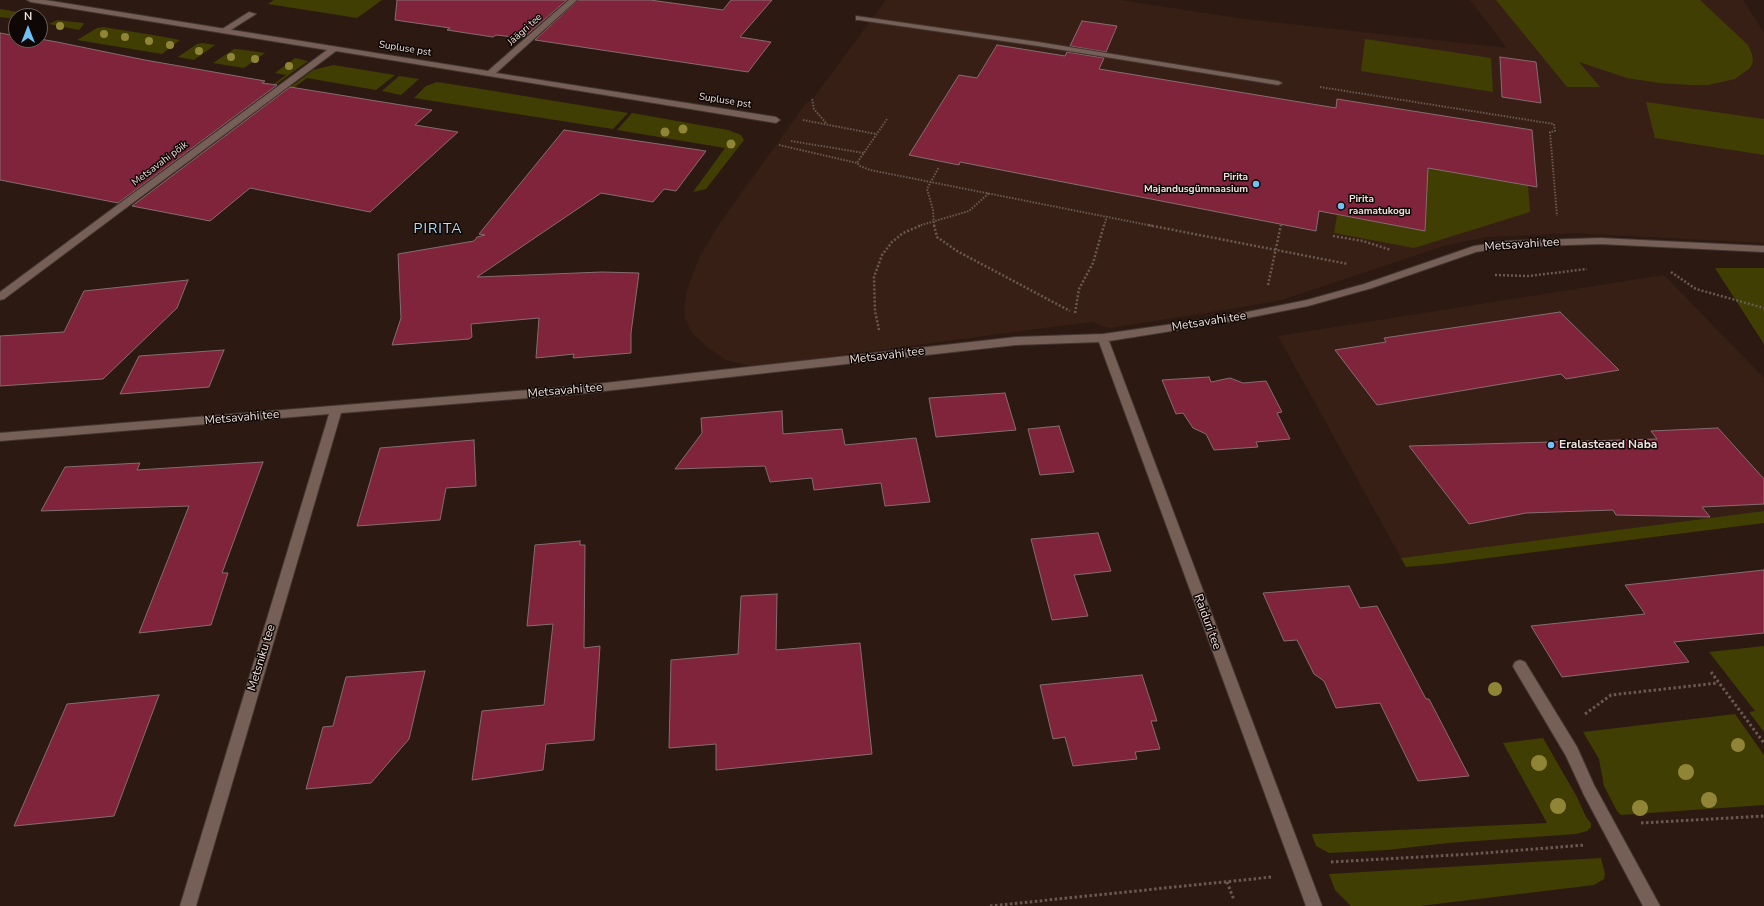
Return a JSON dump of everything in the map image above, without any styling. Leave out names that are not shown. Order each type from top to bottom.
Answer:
[{"type":"street","name":"Supluse pst","points":[[31,0],[776,120]]},
{"type":"street","name":"Jäägri tee","points":[[490,74],[573,0]]},
{"type":"street","points":[[223,31],[252,14]]},
{"type":"street","points":[[859,18],[1038,44],[1278,83]]},
{"type":"street","name":"Metsavahi põik","points":[[0,297],[334,49]]},
{"type":"street","name":"Metsavahi tee","points":[[0,437],[635,385],[1016,341],[1102,338],[1206,322],[1308,303],[1368,286],[1463,252],[1489,246],[1526,242],[1600,241],[1764,250]]},
{"type":"street","name":"Raiduri tee","points":[[1102,338],[1314,906]]},
{"type":"street","name":"Metsniku tee","points":[[188,906],[336,410]]},
{"type":"street","points":[[1520,666],[1572,752],[1589,790],[1652,906]]},
{"type":"path","points":[[1320,86],[1554,124],[1554,130],[1550,132],[1558,218]]},
{"type":"path","points":[[812,99],[814,109],[827,124]]},
{"type":"path","points":[[857,163],[887,119]]},
{"type":"path","points":[[776,120],[809,121],[877,134]]},
{"type":"path","points":[[864,153],[792,141],[773,143],[857,163],[860,166],[870,170],[1354,266]]},
{"type":"path","points":[[939,167],[927,190],[934,220],[934,230],[937,237],[946,244],[1075,315],[1076,299],[1079,289],[1093,264],[1107,216]]},
{"type":"path","points":[[885,356],[875,310],[874,278],[876,268],[882,255],[892,242],[903,233],[934,220],[969,211],[989,193]]},
{"type":"path","points":[[1266,292],[1281,225]]},
{"type":"path","points":[[1333,236],[1363,241],[1398,252]]},
{"type":"path","points":[[1495,275],[1529,276],[1589,269]]},
{"type":"path","points":[[1669,270],[1696,289],[1764,308]]},
{"type":"path","points":[[1711,672],[1764,743]]},
{"type":"path","points":[[1579,718],[1611,695],[1718,683]]},
{"type":"path","points":[[1634,824],[1764,816]]},
{"type":"path","points":[[1227,882],[1234,900]]},
{"type":"shaded area","points":[[274,0],[382,0],[357,18],[268,4]]},
{"type":"shaded area","name":"Pirita Majandusgümnaasium","points":[[886,0],[1120,0],[1244,19],[1507,48],[1470,0],[1743,0],[1764,33],[1764,243],[1574,233],[1487,237],[1447,245],[1282,300],[1237,308],[1110,328],[1093,322],[767,365],[750,366],[726,360],[707,347],[692,333],[685,318],[684,307],[687,290],[699,258],[720,223],[806,103],[812,100]]},
{"type":"shaded area","points":[[1496,0],[1700,0],[1748,45],[1752,54],[1753,62],[1750,68],[1735,79],[1708,85],[1690,85],[1659,83],[1627,78],[1579,62],[1600,87],[1567,87]]},
{"type":"shaded area","points":[[0,9],[8,10],[8,18],[0,17]]},
{"type":"shaded area","points":[[57,20],[84,24],[79,30],[49,24]]},
{"type":"shaded area","points":[[103,27],[180,40],[162,54],[77,40],[97,28]]},
{"type":"shaded area","points":[[1365,39],[1491,58],[1493,92],[1361,71]]},
{"type":"shaded area","points":[[202,43],[215,45],[194,60],[178,57],[197,44]]},
{"type":"shaded area","points":[[234,49],[265,53],[244,68],[213,63]]},
{"type":"shaded area","points":[[295,58],[308,61],[211,132],[208,132],[286,75],[275,73]]},
{"type":"shaded area","points":[[333,65],[395,75],[376,90],[307,78],[250,120],[243,123],[313,70]]},
{"type":"shaded area","points":[[399,76],[419,79],[401,95],[382,91]]},
{"type":"shaded area","points":[[437,82],[628,113],[613,129],[414,98],[426,86]]},
{"type":"shaded area","points":[[1646,102],[1764,119],[1764,155],[1655,138]]},
{"type":"shaded area","points":[[632,113],[728,130],[741,135],[744,140],[706,189],[693,192],[725,148],[617,130]]},
{"type":"shaded area","points":[[1389,161],[1528,185],[1530,212],[1414,248],[1334,233],[1337,215],[1425,231],[1427,188]]},
{"type":"shaded area","points":[[1715,268],[1764,268],[1764,345],[1762,341]]},
{"type":"shaded area","name":"Eralasteaed Naba","points":[[1664,275],[1764,378],[1764,511],[1401,558],[1278,336]]},
{"type":"shaded area","points":[[1764,511],[1764,523],[1441,564],[1406,567],[1401,558]]},
{"type":"shaded area","points":[[1764,646],[1764,732],[1749,712],[1755,711],[1709,652]]},
{"type":"shaded area","points":[[1735,714],[1764,755],[1764,805],[1621,815],[1617,811],[1604,786],[1599,759],[1583,732]]},
{"type":"shaded area","points":[[1543,738],[1577,797],[1586,817],[1591,823],[1591,827],[1587,831],[1576,834],[1448,843],[1387,850],[1329,853],[1316,846],[1312,835],[1313,834],[1547,823],[1503,743]]},
{"type":"shaded area","points":[[1601,858],[1605,874],[1604,879],[1594,885],[1420,906],[1351,906],[1335,890],[1329,874]]},
{"type":"building","points":[[397,0],[567,0],[523,38],[496,35],[493,37],[447,30],[450,28],[395,20]]},
{"type":"building","points":[[578,0],[650,0],[723,10],[731,0],[772,0],[740,37],[771,42],[748,72],[535,40]]},
{"type":"building","points":[[1082,21],[1117,26],[1106,52],[1070,46]]},
{"type":"building","points":[[0,33],[8,34],[8,48],[48,48],[48,40],[145,60],[265,81],[262,83],[277,85],[118,203],[0,180]]},
{"type":"building","points":[[997,45],[1065,56],[1067,52],[1104,58],[1099,69],[1336,108],[1337,99],[1532,130],[1537,187],[1428,168],[1425,231],[1319,211],[1316,231],[960,162],[959,165],[909,155],[959,75],[977,78]]},
{"type":"building","points":[[1500,57],[1536,62],[1541,103],[1502,97]]},
{"type":"building","points":[[290,87],[432,110],[415,125],[458,132],[370,212],[250,188],[210,221],[132,206]]},
{"type":"building","points":[[564,130],[706,151],[676,191],[664,189],[653,202],[601,193],[477,277],[602,272],[639,273],[631,333],[631,353],[573,358],[574,354],[536,358],[539,318],[471,324],[472,337],[469,339],[392,345],[401,318],[398,254],[474,241],[477,237],[485,235],[479,234]]},
{"type":"building","points":[[188,280],[177,308],[103,379],[0,386],[0,336],[64,332],[84,291]]},
{"type":"building","points":[[1560,312],[1619,370],[1566,379],[1561,374],[1377,405],[1335,350],[1386,342],[1384,338]]},
{"type":"building","points":[[224,350],[209,387],[120,394],[139,356]]},
{"type":"building","points":[[1209,377],[1211,382],[1230,378],[1243,383],[1266,381],[1282,412],[1277,413],[1290,439],[1256,442],[1258,447],[1214,450],[1206,434],[1193,428],[1183,413],[1176,414],[1162,380]]},
{"type":"building","points":[[1005,393],[1016,430],[936,437],[929,398]]},
{"type":"building","points":[[782,411],[783,434],[842,429],[845,445],[916,438],[930,502],[885,506],[881,483],[814,490],[812,478],[770,482],[765,466],[675,469],[702,433],[701,418]]},
{"type":"building","points":[[1059,426],[1074,472],[1040,475],[1028,429]]},
{"type":"building","points":[[1718,428],[1764,479],[1764,504],[1702,507],[1710,517],[1616,515],[1613,510],[1526,513],[1469,524],[1409,446],[1657,439],[1651,431]]},
{"type":"building","points":[[474,440],[476,486],[446,488],[440,520],[357,526],[380,448]]},
{"type":"building","points":[[263,462],[222,573],[228,573],[211,625],[139,633],[189,506],[41,511],[65,467],[140,463],[137,470]]},
{"type":"building","points":[[1098,533],[1111,571],[1074,575],[1088,616],[1052,620],[1031,539]]},
{"type":"building","points":[[580,541],[580,545],[585,545],[584,648],[600,646],[594,740],[546,744],[543,770],[472,780],[482,711],[544,705],[553,624],[527,626],[535,545]]},
{"type":"building","points":[[1764,570],[1764,633],[1674,642],[1689,662],[1562,677],[1531,626],[1645,614],[1625,585]]},
{"type":"building","points":[[1349,586],[1360,608],[1377,606],[1426,699],[1429,699],[1469,776],[1418,781],[1380,703],[1336,708],[1324,681],[1314,674],[1297,640],[1284,641],[1263,593]]},
{"type":"building","points":[[777,594],[776,650],[860,643],[872,754],[716,770],[716,744],[669,748],[671,660],[738,654],[741,596]]},
{"type":"building","points":[[425,671],[409,739],[371,783],[306,789],[323,727],[333,726],[346,677]]},
{"type":"building","points":[[1142,675],[1157,721],[1151,721],[1160,749],[1135,752],[1137,759],[1073,766],[1065,737],[1053,739],[1040,685]]},
{"type":"building","points":[[159,695],[114,816],[14,826],[67,704]]},
{"type":"place","name":"Pirita Majandusgümnaasium","points":[[1256,184]]},
{"type":"place","name":"Pirita raamatukogu","points":[[1341,206]]},
{"type":"place","name":"Eralasteaed Naba","points":[[1551,445]]},
{"type":"district","name":"PIRITA","points":[[438,230]]}]
